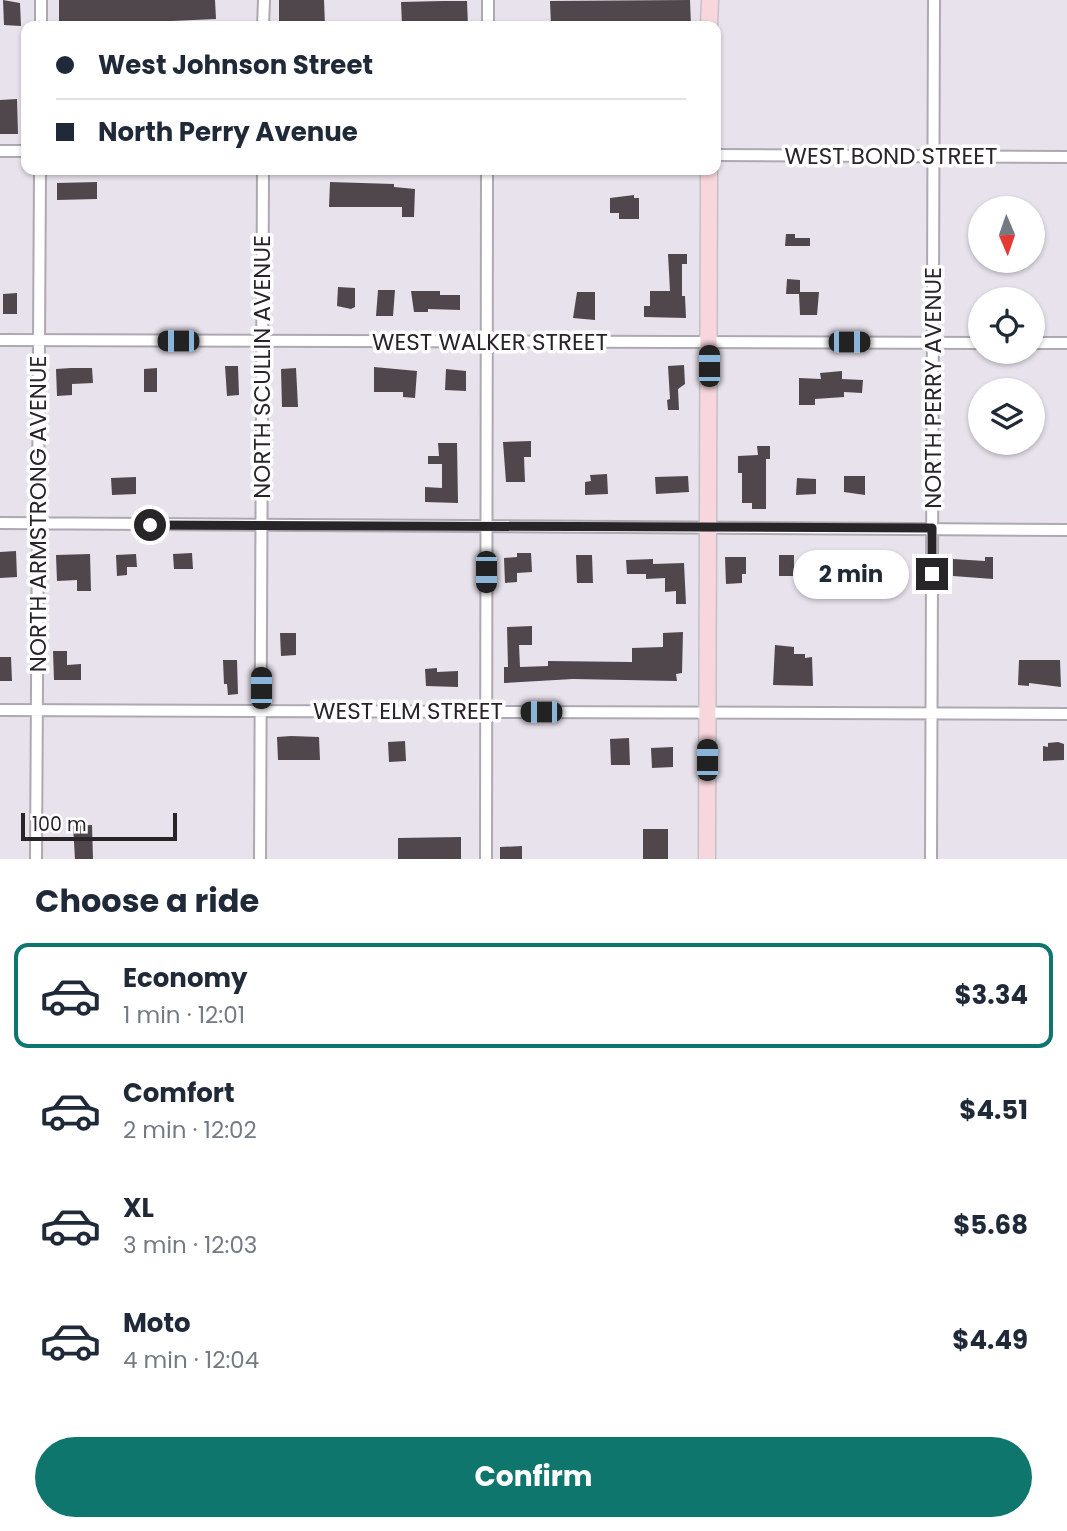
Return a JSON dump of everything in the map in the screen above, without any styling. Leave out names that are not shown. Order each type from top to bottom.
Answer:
[{"type":"main road","points":[[709,0],[709,21]]},
{"type":"main road","points":[[707,859],[709,175]]},
{"type":"street","points":[[41,0],[41,21]]},
{"type":"street","points":[[263,21],[264,0]]},
{"type":"street","points":[[488,0],[488,21]]},
{"type":"street","name":"NORTH PERRY AVENUE","points":[[931,859],[934,0]]},
{"type":"street","points":[[0,151],[21,151]]},
{"type":"street","name":"WEST BOND STREET","points":[[721,155],[1067,157]]},
{"type":"street","name":"NORTH ARMSTRONG AVENUE","points":[[36,859],[40,175]]},
{"type":"street","name":"NORTH SCULLIN AVENUE","points":[[260,859],[263,175]]},
{"type":"street","points":[[486,859],[487,175]]},
{"type":"street","name":"WEST WALKER STREET","points":[[0,340],[968,343]]},
{"type":"street","points":[[1045,343],[1067,343]]},
{"type":"street","points":[[0,523],[261,527],[708,526],[1067,530]]},
{"type":"street","name":"WEST ELM STREET","points":[[0,710],[1067,714]]},
{"type":"building","points":[[3,0],[20,3],[21,26],[4,25]]},
{"type":"building","points":[[59,0],[215,0],[216,19],[59,21]]},
{"type":"building","points":[[279,0],[324,0],[325,21],[279,21]]},
{"type":"building","points":[[690,0],[691,21],[551,21],[550,1]]},
{"type":"building","points":[[467,1],[468,21],[402,21],[401,2]]},
{"type":"building","points":[[17,99],[18,134],[0,134],[0,100]]},
{"type":"building","points":[[97,182],[97,199],[57,200],[57,183]]},
{"type":"building","points":[[330,182],[394,184],[394,187],[415,189],[414,217],[402,217],[402,207],[329,207]]},
{"type":"building","points":[[634,195],[634,198],[639,198],[639,219],[619,219],[619,213],[610,213],[610,198]]},
{"type":"building","points":[[786,234],[795,234],[795,238],[810,238],[810,246],[785,246]]},
{"type":"building","points":[[668,254],[687,254],[687,264],[682,264],[682,296],[685,296],[686,318],[644,317],[644,306],[650,306],[650,291],[670,291]]},
{"type":"building","points":[[787,279],[800,280],[800,292],[819,292],[817,315],[800,315],[799,294],[786,294]]},
{"type":"building","points":[[338,287],[355,288],[355,307],[351,309],[337,306]]},
{"type":"building","points":[[378,290],[395,290],[393,316],[376,316]]},
{"type":"building","points":[[411,291],[440,291],[440,295],[460,295],[460,310],[428,309],[428,312],[414,312]]},
{"type":"building","points":[[577,292],[595,292],[595,320],[573,318]]},
{"type":"building","points":[[17,293],[17,314],[3,314],[3,294]]},
{"type":"building","points":[[684,365],[685,384],[678,389],[679,410],[668,410],[668,366]]},
{"type":"building","points":[[225,366],[238,366],[239,395],[227,396]]},
{"type":"building","points":[[374,367],[417,371],[415,398],[403,397],[403,392],[374,392]]},
{"type":"building","points":[[92,368],[93,383],[72,384],[72,395],[57,396],[56,369]]},
{"type":"building","points":[[157,368],[157,392],[144,392],[144,369]]},
{"type":"building","points":[[296,368],[298,407],[282,407],[281,369]]},
{"type":"building","points":[[446,369],[466,371],[466,391],[445,390]]},
{"type":"building","points":[[842,371],[842,379],[863,380],[862,393],[844,392],[844,397],[815,399],[815,405],[799,405],[799,378],[821,379],[820,373]]},
{"type":"building","points":[[531,441],[531,457],[524,457],[525,482],[506,482],[503,442]]},
{"type":"building","points":[[438,443],[457,443],[458,503],[425,502],[425,487],[442,488],[442,464],[428,464],[428,456],[439,456]]},
{"type":"building","points":[[757,446],[770,446],[770,459],[766,459],[766,509],[752,509],[752,503],[742,503],[742,473],[738,473],[738,456],[758,455]]},
{"type":"building","points":[[607,474],[608,494],[585,495],[585,482],[591,481],[590,475]]},
{"type":"building","points":[[688,476],[689,492],[656,494],[655,477]]},
{"type":"building","points":[[844,476],[865,476],[865,495],[844,492]]},
{"type":"building","points":[[136,477],[136,494],[112,495],[111,478]]},
{"type":"building","points":[[797,478],[816,479],[816,494],[796,495]]},
{"type":"building","points":[[16,551],[17,577],[0,578],[0,552]]},
{"type":"building","points":[[192,553],[193,569],[174,569],[173,554]]},
{"type":"building","points":[[517,553],[531,553],[532,572],[517,573],[517,582],[505,583],[504,558],[517,557]]},
{"type":"building","points":[[90,554],[91,591],[77,591],[77,580],[57,581],[56,555]]},
{"type":"building","points":[[136,554],[137,567],[127,567],[127,575],[117,576],[116,555]]},
{"type":"building","points":[[576,555],[592,555],[593,583],[577,583]]},
{"type":"building","points":[[779,555],[794,555],[794,576],[779,576]]},
{"type":"building","points":[[725,557],[746,557],[746,574],[742,574],[742,583],[726,584]]},
{"type":"building","points":[[985,557],[993,557],[993,579],[953,576],[953,559],[985,561]]},
{"type":"building","points":[[653,559],[653,564],[684,563],[686,604],[676,604],[676,591],[665,592],[665,578],[646,579],[646,574],[627,574],[626,560]]},
{"type":"building","points":[[532,626],[532,645],[519,645],[520,667],[548,666],[548,661],[632,662],[632,648],[663,647],[663,633],[683,632],[682,673],[676,674],[677,681],[573,679],[504,683],[504,667],[508,667],[507,627]]},
{"type":"building","points":[[280,633],[296,633],[296,655],[281,656]]},
{"type":"building","points":[[775,645],[794,647],[794,654],[805,654],[805,658],[812,657],[813,686],[773,685]]},
{"type":"building","points":[[53,651],[67,651],[67,665],[81,664],[81,680],[54,680]]},
{"type":"building","points":[[0,657],[11,657],[12,681],[0,681]]},
{"type":"building","points":[[223,660],[237,660],[238,694],[228,695],[227,684],[224,684]]},
{"type":"building","points":[[1019,660],[1060,660],[1061,687],[1029,683],[1029,686],[1018,685]]},
{"type":"building","points":[[437,668],[437,672],[458,671],[458,687],[426,686],[425,669]]},
{"type":"building","points":[[277,737],[319,737],[320,760],[278,760]]},
{"type":"building","points":[[629,738],[630,765],[611,765],[610,739]]},
{"type":"building","points":[[405,741],[406,761],[389,762],[388,742]]},
{"type":"building","points":[[1048,743],[1064,744],[1064,760],[1043,761],[1043,746],[1048,747]]},
{"type":"building","points":[[673,747],[673,767],[652,768],[651,748]]},
{"type":"building","points":[[92,825],[93,859],[75,859],[73,826]]},
{"type":"building","points":[[643,829],[668,829],[668,859],[643,859]]},
{"type":"building","points":[[461,837],[461,859],[398,859],[398,838]]},
{"type":"building","points":[[522,846],[522,859],[500,859],[500,847]]},
{"type":"route","points":[[150,525],[932,528],[932,574]]}]
